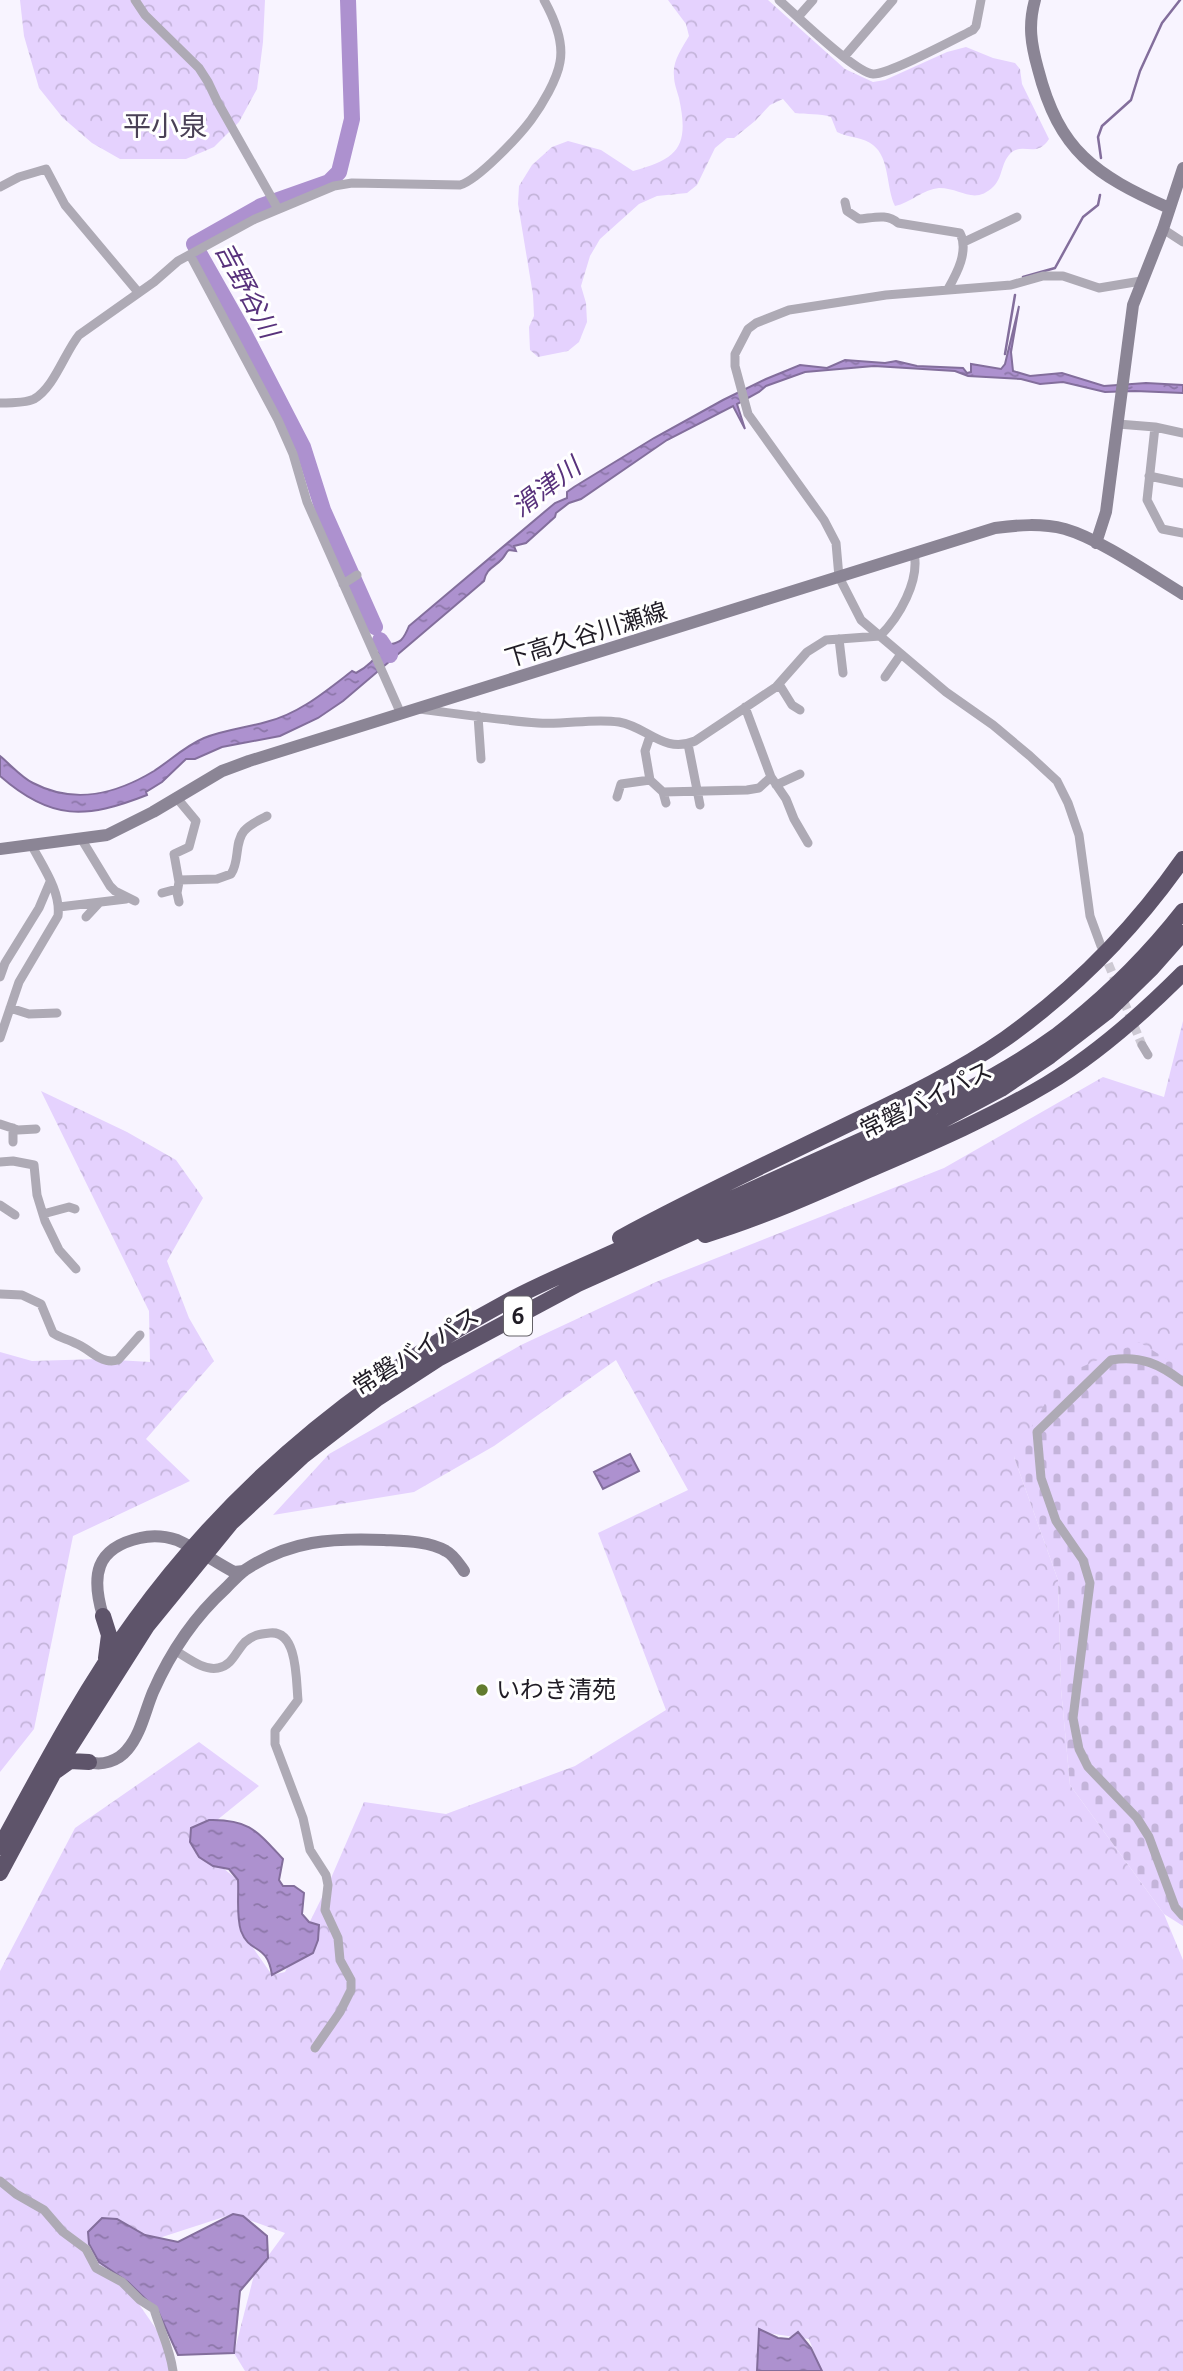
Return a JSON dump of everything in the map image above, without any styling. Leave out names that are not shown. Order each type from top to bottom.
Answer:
[{"type":"highway","points":[[545,1283],[597,1250],[685,1203],[919,1090],[996,1045],[1088,971],[1139,916],[1183,859]]},
{"type":"highway","name":"常磐バイパス","points":[[0,1847],[44,1766],[135,1619],[227,1509],[263,1474],[369,1385],[432,1343],[545,1283],[922,1112],[999,1072],[1055,1036],[1087,1011],[1150,950],[1183,911]]},
{"type":"highway","name":"常磐バイパス","points":[[0,1872],[52,1774],[147,1626],[231,1523],[303,1456],[378,1398],[438,1359],[578,1284],[929,1127],[1001,1089],[1107,1012],[1183,933]]},
{"type":"highway","points":[[636,1257],[744,1223],[942,1138],[1000,1110],[1084,1059],[1139,1015],[1183,973]]},
{"type":"highway","points":[[103,1616],[122,1623],[135,1619]]},
{"type":"highway","points":[[103,1616],[109,1635],[105,1664]]},
{"type":"highway","points":[[82,1726],[81,1754],[89,1762]]},
{"type":"highway","points":[[52,1774],[71,1761],[89,1762]]},
{"type":"street","points":[[135,0],[151,22],[199,68],[276,204]]},
{"type":"street","points":[[0,403],[34,399],[52,380],[70,345],[79,335],[154,282],[178,261],[276,204],[344,183],[460,185],[474,180],[531,120],[556,75],[561,61],[561,47],[555,21],[544,0]]},
{"type":"street","points":[[779,0],[844,57],[864,72],[872,74],[888,71],[973,30],[981,0]]},
{"type":"street","points":[[798,17],[813,0]]},
{"type":"street","points":[[844,57],[893,0]]},
{"type":"street","points":[[1035,0],[1030,19],[1032,47],[1044,94],[1067,139],[1083,158],[1099,171],[1169,208]]},
{"type":"street","points":[[1096,543],[1106,512],[1133,305],[1163,229],[1183,168]]},
{"type":"street","points":[[0,187],[19,177],[46,169],[65,205],[138,292]]},
{"type":"street","points":[[845,202],[847,211],[859,219],[892,218],[898,223],[960,233],[964,242],[959,269],[948,289]]},
{"type":"street","points":[[964,242],[1017,217]]},
{"type":"street","points":[[1163,229],[1183,242]]},
{"type":"street","points":[[195,252],[278,420],[293,454],[307,502],[351,579],[370,644],[401,714]]},
{"type":"street","points":[[1101,946],[1090,916],[1079,835],[1057,781],[993,725],[946,692],[861,620],[839,577],[836,543],[824,520],[747,411],[735,366],[735,354],[748,329],[755,323],[789,310],[874,296],[1011,285],[1055,275],[1099,288],[1141,281]]},
{"type":"street","points":[[1118,424],[1155,427],[1183,433]]},
{"type":"street","points":[[1155,427],[1147,500],[1162,528],[1183,533]]},
{"type":"street","points":[[1149,476],[1183,483]]},
{"type":"street","name":"下高久谷川瀬線","points":[[0,849],[82,839],[123,828],[222,771],[249,761],[985,531],[1016,525],[1065,529],[1096,543],[1183,594]]},
{"type":"street","points":[[417,709],[538,723],[573,724],[589,720],[623,723],[674,746],[688,744],[779,684],[807,652],[826,640],[880,636],[893,623],[907,593],[916,564],[914,553]]},
{"type":"street","points":[[839,639],[843,673]]},
{"type":"street","points":[[885,677],[901,654]]},
{"type":"street","points":[[779,684],[792,705],[800,710]]},
{"type":"street","points":[[745,707],[773,781],[786,799],[808,843]]},
{"type":"street","points":[[478,716],[481,759]]},
{"type":"street","points":[[650,736],[645,751],[650,780],[663,792],[666,803]]},
{"type":"street","points":[[688,744],[700,805]]},
{"type":"street","points":[[663,792],[698,793],[760,788],[773,781],[800,774]]},
{"type":"street","points":[[617,797],[621,784],[650,780]]},
{"type":"street","points":[[176,797],[196,821],[189,847],[174,853],[179,902]]},
{"type":"street","points":[[162,893],[178,885],[231,874],[237,862],[242,834],[267,816]]},
{"type":"street","points":[[59,907],[131,900],[110,886],[82,839]]},
{"type":"street","points":[[0,1038],[19,982],[55,923],[59,907],[32,846]]},
{"type":"street","points":[[0,977],[5,963],[39,908],[50,882]]},
{"type":"street","points":[[86,917],[100,901]]},
{"type":"street","points":[[10,1008],[29,1014],[57,1013]]},
{"type":"street","points":[[1142,1045],[1148,1055]]},
{"type":"street","points":[[0,1124],[13,1128],[36,1129]]},
{"type":"street","points":[[13,1128],[13,1142]]},
{"type":"street","points":[[0,1163],[13,1161],[34,1166],[37,1195],[43,1214],[59,1250],[76,1269]]},
{"type":"street","points":[[0,1205],[15,1215]]},
{"type":"street","points":[[43,1214],[69,1207],[75,1209]]},
{"type":"street","points":[[0,1294],[22,1295],[41,1304],[50,1329],[57,1336],[76,1343],[100,1359],[114,1362],[118,1360],[140,1335]]},
{"type":"street","points":[[1183,1382],[1142,1359],[1126,1357],[1111,1360],[1037,1432],[1041,1478],[1056,1521],[1083,1560],[1090,1583],[1073,1718],[1079,1749],[1088,1767],[1137,1818],[1149,1837],[1175,1907],[1183,1916]]},
{"type":"street","points":[[103,1616],[95,1591],[100,1566],[108,1551],[125,1541],[152,1535],[175,1539],[239,1571]]},
{"type":"street","points":[[89,1762],[97,1765],[113,1760],[132,1744],[151,1696],[182,1635],[239,1571],[312,1541],[353,1539],[411,1542],[444,1549],[464,1571]]},
{"type":"street","points":[[174,1650],[209,1668],[222,1668],[234,1659],[242,1645],[254,1634],[274,1632],[285,1637],[292,1647],[298,1700],[275,1731],[275,1744],[303,1818],[310,1850],[326,1875],[328,1885],[325,1910],[338,1938],[340,1961],[351,1980],[352,1990],[315,2048]]},
{"type":"street","points":[[0,2182],[44,2210],[63,2231],[86,2249],[96,2268],[122,2282],[153,2309],[157,2324],[170,2349],[173,2371]]},
{"type":"green space","points":[[20,0],[265,0],[257,89],[239,122],[214,147],[186,159],[120,159],[92,143],[63,118],[39,88],[24,36]]},
{"type":"green space","points":[[668,0],[768,0],[845,69],[873,82],[885,80],[947,52],[966,47],[1015,63],[1020,69],[1022,84],[1049,139],[1040,148],[1012,152],[997,182],[987,192],[974,195],[939,188],[895,206],[885,165],[873,145],[837,132],[831,117],[795,113],[783,99],[770,105],[734,138],[727,138],[715,148],[697,185],[687,193],[657,196],[639,204],[600,239],[590,256],[581,286],[586,303],[587,322],[579,342],[568,351],[538,357],[530,350],[529,327],[534,316],[533,295],[518,204],[519,186],[532,165],[552,147],[568,141],[601,150],[633,171],[661,161],[677,148],[683,128],[674,71],[678,55],[689,36],[686,24]]},
{"type":"green space","points":[[1183,1021],[1183,1381],[1014,1457],[1058,1580],[1061,1689],[1070,1785],[1164,1914],[1183,1960],[1183,2371],[821,2371],[809,2339],[767,2333],[760,2371],[245,2371],[234,2353],[254,2275],[285,2233],[233,2214],[156,2239],[98,2221],[89,2244],[127,2287],[170,2349],[175,2371],[0,2371],[0,1971],[75,1828],[199,1742],[259,1786],[190,1842],[238,1880],[242,1932],[272,1975],[285,1972],[328,1885],[364,1802],[446,1814],[575,1766],[666,1710],[598,1533],[688,1490],[616,1360],[494,1446],[414,1492],[273,1515],[329,1454],[521,1345],[656,1282],[944,1168],[1103,1077],[1164,1097]]},
{"type":"green space","points":[[41,1091],[127,1132],[176,1160],[203,1198],[167,1261],[189,1318],[214,1361],[146,1439],[190,1481],[73,1536],[34,1729],[0,1772],[0,1352],[32,1361],[99,1359],[150,1362],[149,1311]]},
{"type":"green space","points":[[1139,1342],[1183,1369],[1183,1926],[1164,1914],[1070,1785],[1061,1689],[1058,1580],[1014,1457],[1061,1376]]},
{"type":"water","points":[[1019,306],[1011,352],[1013,371],[1030,376],[1062,373],[1104,386],[1146,383],[1183,385],[1183,393],[1105,392],[1063,382],[1040,384],[1021,379],[968,376],[955,371],[874,366],[805,372],[766,386],[737,404],[745,429],[733,406],[667,440],[581,499],[569,503],[526,543],[514,546],[516,551],[509,550],[489,570],[484,581],[343,701],[318,718],[280,736],[222,747],[195,759],[186,759],[162,782],[146,792],[147,795],[105,808],[70,811],[53,808],[18,791],[0,776],[0,756],[20,774],[49,790],[80,795],[110,791],[154,771],[197,741],[290,713],[312,701],[352,671],[356,673],[364,668],[382,647],[401,640],[409,626],[555,503],[567,498],[567,492],[654,438],[723,400],[800,365],[827,368],[845,360],[885,363],[896,361],[917,366],[963,368],[967,373],[971,372],[971,364],[1001,369],[1005,364]]},
{"type":"water","points":[[630,1454],[639,1471],[603,1489],[594,1472]]},
{"type":"water","points":[[209,1820],[234,1822],[251,1829],[283,1859],[279,1880],[283,1886],[294,1886],[304,1893],[302,1914],[309,1922],[319,1925],[318,1940],[313,1953],[272,1975],[266,1958],[249,1943],[241,1931],[238,1880],[229,1869],[213,1866],[199,1857],[190,1842],[191,1828]]},
{"type":"water","points":[[233,2214],[243,2216],[267,2236],[268,2258],[240,2291],[234,2353],[178,2355],[158,2311],[128,2282],[99,2262],[89,2244],[88,2232],[102,2218],[117,2219],[145,2235],[178,2242]]},
{"type":"water","points":[[759,2329],[778,2338],[789,2339],[798,2332],[811,2348],[822,2371],[757,2371]]},
{"type":"waterway","name":"吉野谷川","points":[[348,0],[352,119],[339,172],[329,182],[261,206],[194,244],[303,447],[323,510],[375,627]]},
{"type":"waterway","points":[[1101,158],[1098,137],[1102,126],[1131,100],[1140,71],[1162,23],[1180,0]]},
{"type":"waterway","points":[[1023,277],[1055,268],[1083,217],[1098,205],[1100,195]]},
{"type":"waterway","points":[[1005,354],[1015,295]]},
{"type":"waterway","name":"吉野谷川","points":[[380,640],[390,655]]},
{"type":"tunnel","points":[[1103,951],[1142,1045]]},
{"type":"place","name":"いわき清苑","points":[[482,1690]]},
{"type":"district","name":"平小泉","points":[[165,126]]},
{"type":"water label","name":"滑津川","points":[[546,487]]}]
